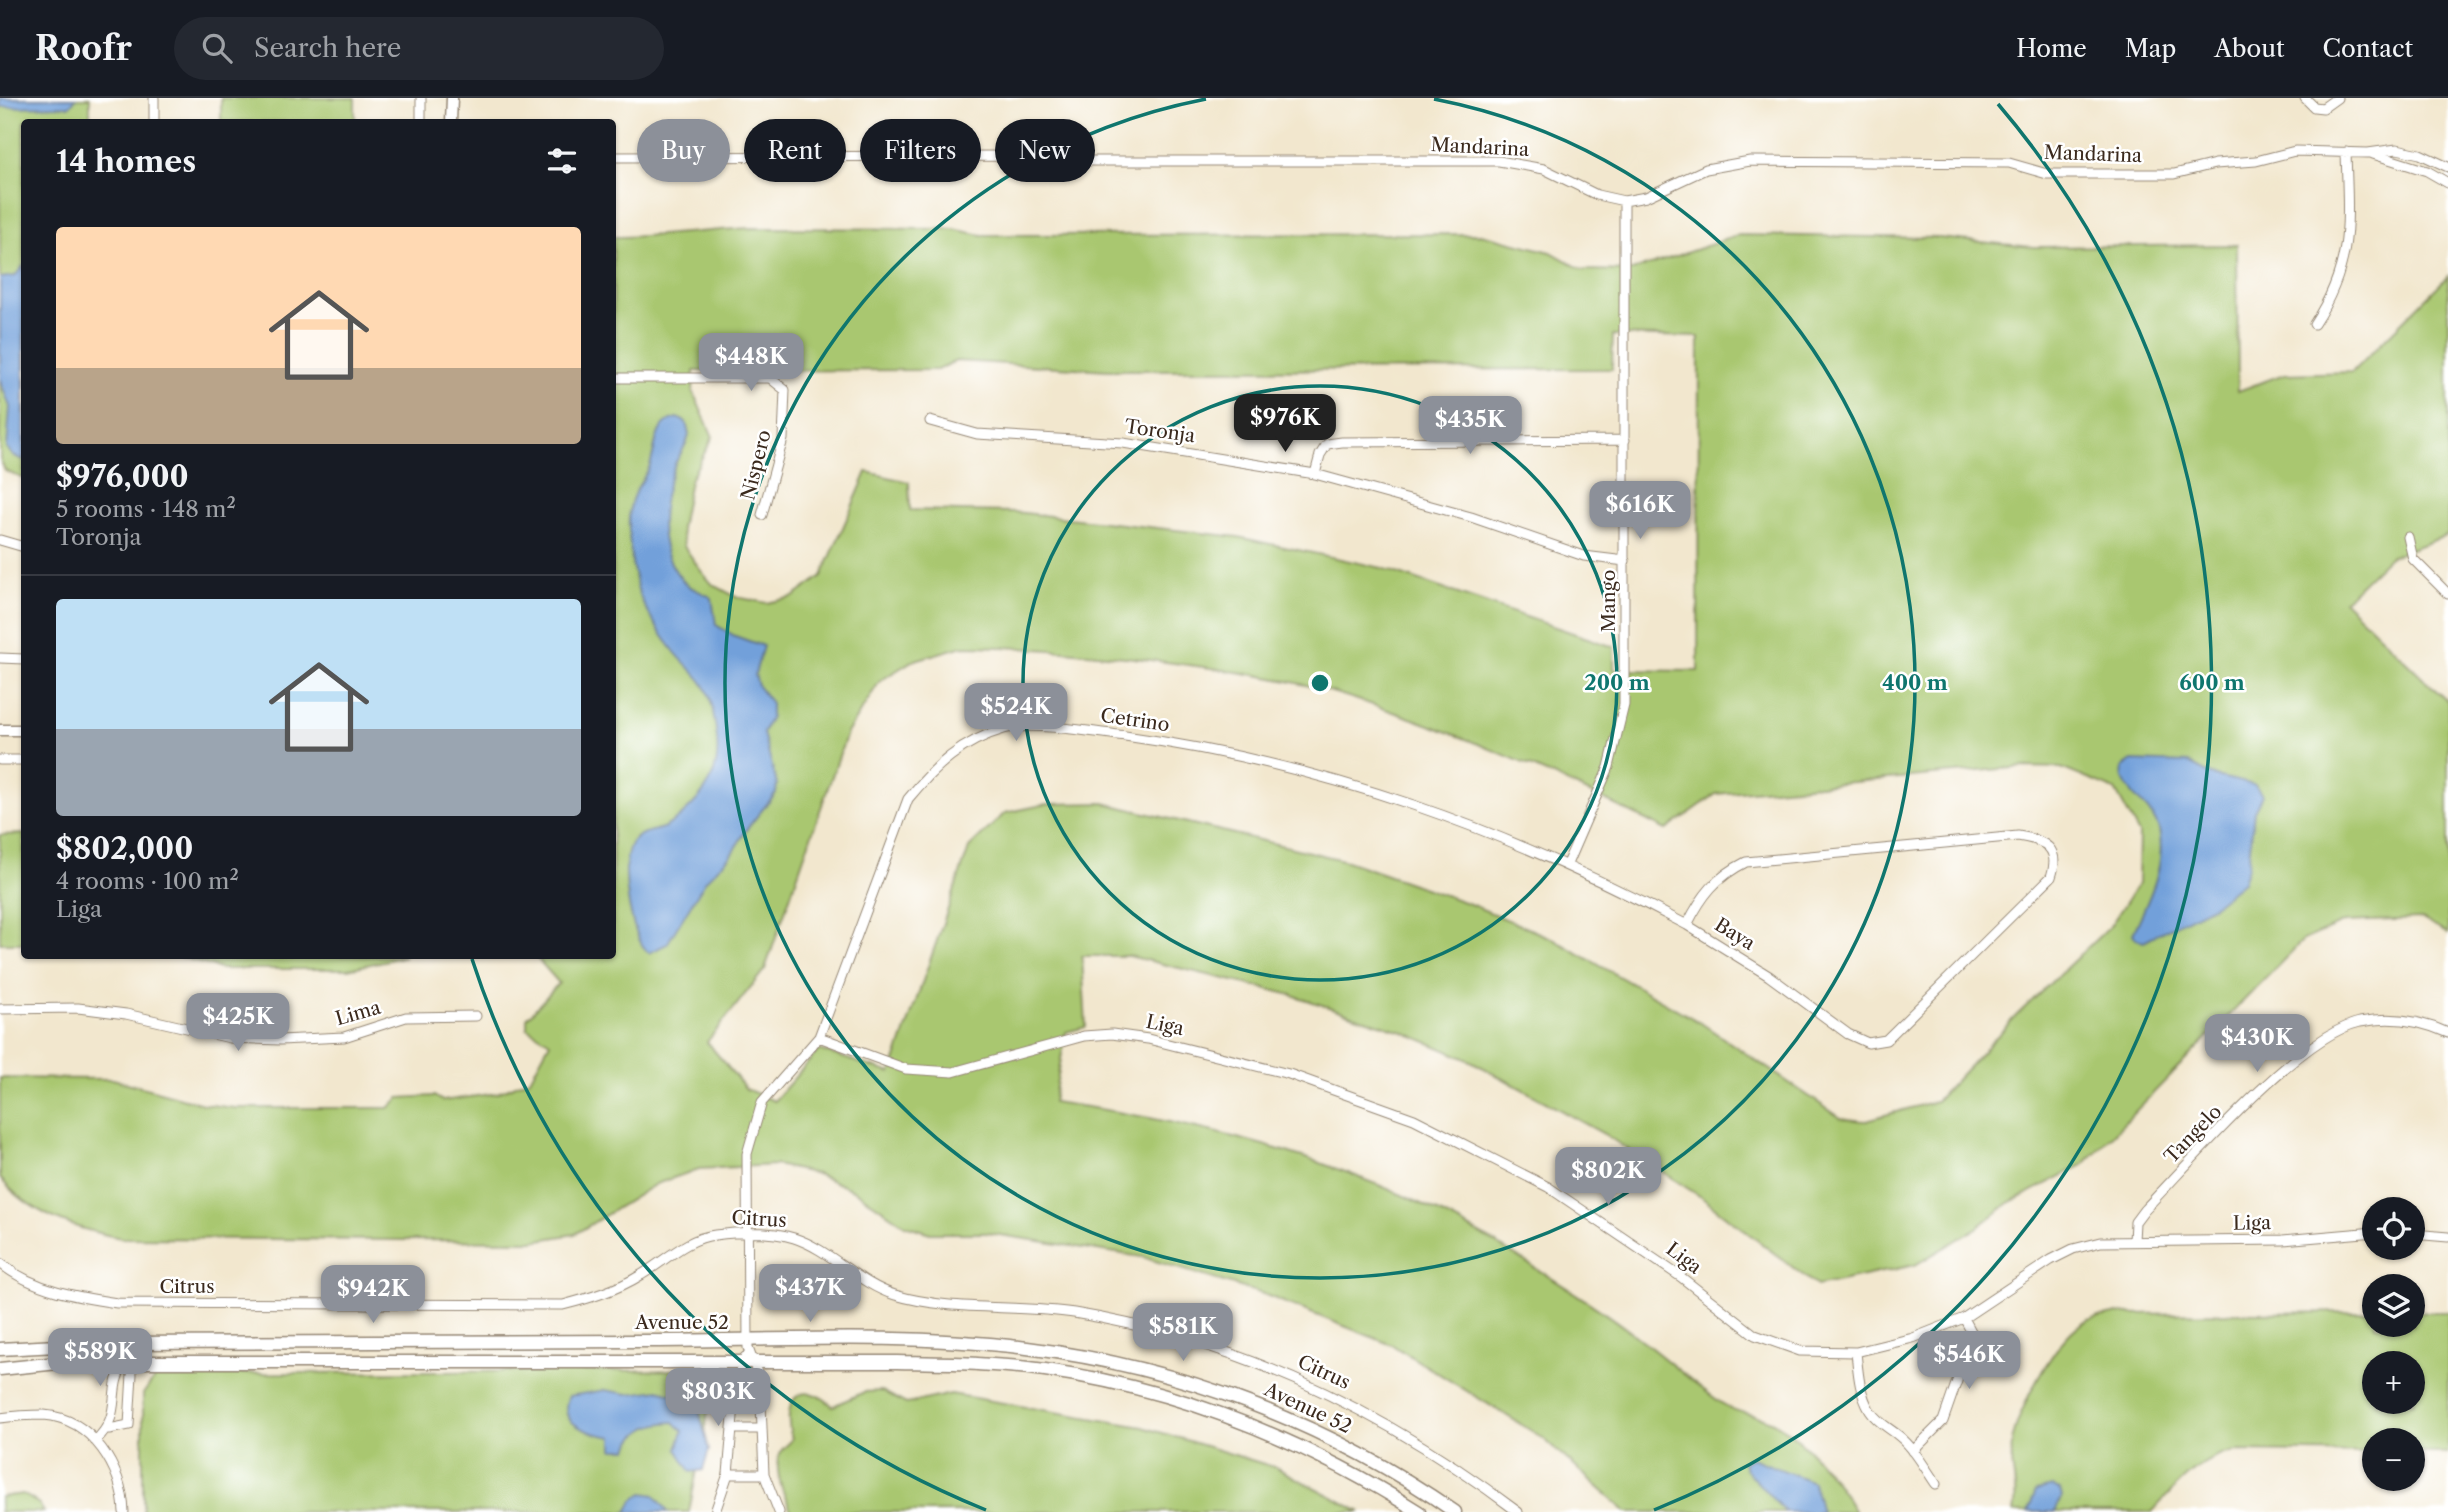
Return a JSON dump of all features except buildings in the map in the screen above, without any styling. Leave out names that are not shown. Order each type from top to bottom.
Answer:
[{"type":"main road","name":"Avenue 52","points":[[0,1349],[114,1343],[979,1343],[1091,1357],[1201,1385],[1304,1425],[1397,1474],[1455,1512]]},
{"type":"main road","name":"Avenue 52","points":[[0,1369],[58,1363],[125,1362],[966,1363],[1044,1370],[1118,1384],[1207,1408],[1263,1429],[1368,1480],[1419,1512]]},
{"type":"street","points":[[154,98],[154,119]]},
{"type":"street","points":[[421,98],[421,119]]},
{"type":"street","points":[[452,98],[452,119]]},
{"type":"street","points":[[2305,98],[2314,107],[2323,108],[2337,98]]},
{"type":"street","name":"Mandarina","points":[[616,157],[1009,156],[1043,161],[1499,161],[1544,169],[1597,195],[1624,201],[1646,197],[1706,169],[1750,161],[2009,163],[2047,174],[2174,174],[2215,164],[2256,161],[2295,151],[2368,153],[2406,150],[2448,167]]},
{"type":"street","points":[[2314,324],[2331,298],[2347,243],[2346,152]]},
{"type":"street","name":"Mandarina","points":[[2368,153],[2420,168],[2448,183]]},
{"type":"street","name":"Mango","points":[[1567,864],[1609,767],[1624,705],[1624,201]]},
{"type":"street","name":"Nispero","points":[[616,378],[770,378],[778,383],[785,390],[783,439],[762,515]]},
{"type":"street","name":"Toronja","points":[[930,421],[977,435],[1123,443],[1315,474],[1471,517],[1584,556],[1625,561]]},
{"type":"street","points":[[1315,474],[1327,444],[1342,442],[1625,440]]},
{"type":"street","points":[[2408,537],[2413,559],[2448,594]]},
{"type":"street","points":[[0,540],[21,546]]},
{"type":"street","points":[[0,659],[21,659]]},
{"type":"street","name":"Cetrino","points":[[716,1512],[715,1505],[728,1474],[736,1382],[748,1364],[747,1154],[753,1124],[762,1102],[778,1080],[819,1037],[908,799],[932,769],[963,745],[1006,728],[1048,728],[1170,742],[1325,775],[1458,820],[1567,864],[1687,925]]},
{"type":"street","points":[[0,730],[21,730]]},
{"type":"street","points":[[0,760],[21,760]]},
{"type":"street","name":"Baya","points":[[2018,836],[2036,839],[2053,853],[2056,863],[2051,877],[1904,1026],[1886,1040],[1877,1042],[1868,1043],[1849,1034],[1769,976],[1687,925],[1709,887],[1725,872],[1746,862],[2018,836]]},
{"type":"street","name":"Lima","points":[[0,1009],[78,1008],[126,1014],[230,1038],[280,1040],[344,1037],[406,1017],[476,1016]]},
{"type":"street","name":"Tangelo","points":[[2134,1241],[2136,1222],[2144,1210],[2293,1060],[2330,1034],[2357,1023],[2388,1018],[2411,1020],[2448,1033]]},
{"type":"street","name":"Liga","points":[[819,1037],[905,1069],[953,1072],[1084,1036],[1112,1034],[1148,1039],[1289,1074],[1414,1119],[1548,1187],[1681,1276],[1755,1335],[1800,1351],[1856,1352],[1913,1338],[1964,1318],[2073,1249],[2101,1242],[2283,1240],[2362,1233]]},
{"type":"street","name":"Citrus","points":[[0,1264],[37,1284],[72,1296],[117,1303],[563,1305],[614,1289],[693,1241],[713,1235],[775,1234],[795,1238],[866,1283],[904,1297],[926,1302],[1018,1306],[1085,1315],[1144,1327],[1258,1363],[1378,1418],[1479,1482],[1518,1512]]},
{"type":"street","points":[[2425,1235],[2448,1237]]},
{"type":"street","points":[[1913,1451],[1943,1421],[1973,1335],[1964,1318]]},
{"type":"street","points":[[1856,1352],[1860,1387],[1869,1410],[1882,1426],[1898,1435],[1913,1451],[1936,1484]]},
{"type":"street","points":[[95,1441],[109,1429],[129,1425],[132,1374],[125,1362],[116,1376],[114,1409],[109,1429]]},
{"type":"street","points":[[748,1364],[760,1381],[764,1474],[779,1512]]},
{"type":"street","points":[[0,1418],[47,1415],[83,1429],[108,1454],[124,1493],[124,1512]]},
{"type":"street","points":[[733,1429],[762,1429]]},
{"type":"street","points":[[728,1474],[764,1474]]},
{"type":"green space","points":[[0,98],[90,98],[90,119],[21,119],[21,478],[5,471],[0,459]]},
{"type":"green space","points":[[221,98],[355,98],[355,119],[221,119]]},
{"type":"green space","points":[[753,228],[953,229],[982,235],[1481,234],[1551,252],[1583,270],[1632,271],[1739,235],[1939,238],[2033,247],[2237,245],[2238,391],[2284,374],[2352,372],[2448,276],[2448,535],[2389,557],[2344,601],[2448,702],[2448,934],[2422,919],[2345,922],[2303,940],[2083,1165],[2009,1203],[1977,1228],[1915,1265],[1817,1286],[1701,1197],[1604,1134],[1471,1061],[1401,1031],[1292,995],[1129,956],[1082,956],[1086,1027],[1066,1032],[1053,1102],[1172,1122],[1288,1153],[1345,1172],[1455,1221],[1599,1309],[1725,1405],[1777,1424],[1816,1458],[1855,1512],[1626,1512],[1543,1438],[1392,1345],[1263,1294],[1142,1257],[987,1233],[930,1233],[905,1225],[855,1191],[817,1174],[776,1165],[699,1169],[656,1184],[575,1234],[533,1241],[121,1238],[71,1225],[40,1211],[12,1191],[0,1178],[0,1078],[113,1079],[203,1104],[235,1108],[389,1108],[399,1098],[434,1096],[443,1101],[497,1093],[530,1079],[550,1042],[527,1028],[527,1018],[559,983],[538,959],[616,959],[616,237]],"holes":[[[1613,335],[1699,337],[1698,671],[1614,670],[1614,647],[1382,568],[1238,537],[1015,512],[910,510],[909,482],[867,472],[822,576],[793,597],[767,603],[736,597],[712,584],[684,546],[681,528],[690,480],[713,437],[693,392],[694,371],[937,370],[956,361],[1109,370],[1612,369]],[[963,646],[1138,658],[1247,673],[1315,687],[1460,737],[1543,772],[1666,830],[1716,794],[2024,767],[2061,768],[2115,790],[2139,834],[2138,884],[2110,926],[2016,1016],[1936,1101],[1863,1121],[1841,1118],[1701,1023],[1551,938],[1470,904],[1347,861],[1104,803],[1047,804],[1005,813],[969,848],[891,1073],[819,1050],[774,1101],[746,1089],[707,1042],[765,969],[847,733],[880,681],[912,661]]]},
{"type":"green space","points":[[21,834],[21,943],[0,943],[0,835]]},
{"type":"green space","points":[[188,959],[393,959],[348,969],[220,969]]},
{"type":"green space","points":[[2362,1312],[2362,1337],[2425,1337],[2425,1312],[2448,1312],[2448,1453],[2425,1453],[2425,1428],[2362,1428],[2362,1453],[2236,1451],[2223,1454],[2190,1474],[2152,1512],[2014,1512],[2012,1442],[2015,1428],[2030,1393],[2052,1356],[2076,1328],[2091,1319],[2114,1314]]},
{"type":"green space","points":[[716,1370],[689,1512],[143,1512],[143,1394],[157,1374]]},
{"type":"green space","points":[[882,1391],[906,1404],[951,1394],[1143,1427],[1277,1468],[1361,1512],[792,1512],[778,1474],[778,1465],[781,1451],[792,1439],[789,1414],[796,1397],[811,1394],[833,1406],[864,1392]]},
{"type":"green space","points":[[23,1494],[39,1504],[44,1512],[0,1512],[0,1497]]},
{"type":"water","points":[[0,98],[76,98],[70,106],[0,107]]},
{"type":"water","points":[[21,269],[21,459],[13,456],[7,448],[10,407],[0,380],[0,278],[15,276]]},
{"type":"water","points":[[677,418],[686,422],[689,435],[668,483],[663,513],[664,542],[675,570],[684,582],[712,598],[716,625],[735,636],[763,646],[755,674],[758,686],[771,703],[771,716],[763,733],[777,784],[776,793],[749,826],[730,856],[706,880],[667,944],[649,953],[636,933],[628,900],[628,852],[632,842],[639,836],[665,827],[693,804],[712,778],[717,756],[710,697],[648,613],[637,585],[631,556],[629,513],[632,498],[650,465],[660,430],[669,421]]},
{"type":"water","points":[[2132,761],[2189,763],[2211,775],[2255,785],[2262,795],[2254,811],[2248,867],[2243,882],[2214,905],[2144,941],[2136,939],[2133,934],[2154,884],[2161,844],[2155,821],[2125,783],[2123,767]]},
{"type":"water","points":[[605,1390],[628,1394],[659,1390],[697,1402],[709,1450],[703,1470],[691,1472],[677,1449],[683,1431],[674,1422],[646,1428],[635,1436],[628,1449],[613,1449],[613,1437],[587,1431],[571,1421],[566,1406],[569,1396]]},
{"type":"water","points":[[1752,1458],[1813,1482],[1821,1512],[1785,1512],[1745,1469],[1743,1462]]},
{"type":"water","points":[[2052,1487],[2060,1490],[2062,1497],[2055,1512],[2028,1512],[2036,1491]]},
{"type":"water","points":[[643,1493],[655,1495],[668,1512],[627,1512],[633,1500]]}]
